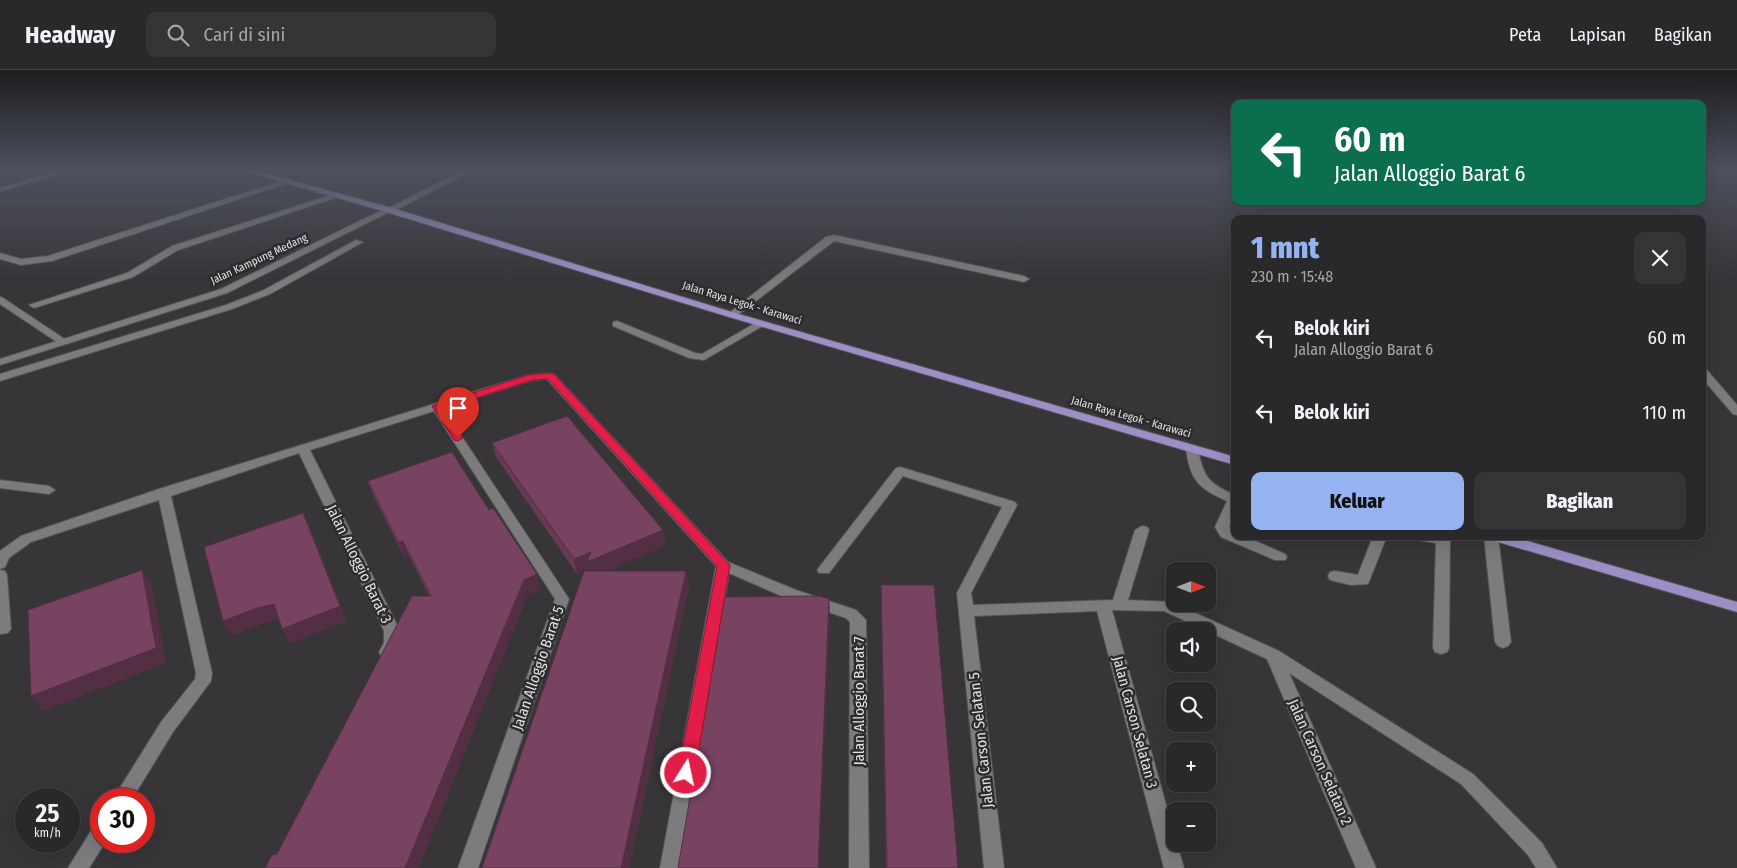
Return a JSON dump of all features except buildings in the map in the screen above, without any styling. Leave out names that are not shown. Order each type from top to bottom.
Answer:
[{"type":"main road","name":"Jalan Raya Legok - Karawaci","points":[[375,206],[761,324],[1231,460]]},
{"type":"main road","points":[[1506,540],[1737,607]]},
{"type":"street","points":[[0,256],[21,262],[49,260],[213,206]]},
{"type":"street","points":[[34,306],[130,275],[175,248],[305,206]]},
{"type":"street","name":"Jalan Kampung Medang","points":[[0,362],[224,291],[397,206]]},
{"type":"street","points":[[732,315],[829,238],[1024,279]]},
{"type":"street","points":[[0,378],[229,307],[267,292],[359,242]]},
{"type":"street","points":[[0,300],[64,342]]},
{"type":"street","points":[[617,324],[693,356],[704,357],[761,324]]},
{"type":"street","points":[[0,564],[4,556],[26,539],[164,492],[437,406],[545,375],[551,377],[723,565],[670,868]]},
{"type":"street","points":[[1706,376],[1737,412]]},
{"type":"street","name":"Jalan Alloggio Barat 5","points":[[437,406],[562,599],[468,868]]},
{"type":"street","name":"Jalan Alloggio Barat 3","points":[[303,448],[392,631],[392,643],[380,666]]},
{"type":"street","points":[[1192,449],[1194,467],[1200,480],[1208,489],[1231,498]]},
{"type":"street","name":"Jalan Carson Selatan 5","points":[[824,570],[900,471],[1010,505],[964,593],[994,868]]},
{"type":"street","points":[[0,484],[49,490]]},
{"type":"street","points":[[129,788],[167,727],[203,681],[204,673],[164,492]]},
{"type":"street","points":[[1231,508],[1222,527],[1226,534],[1231,536]]},
{"type":"street","points":[[1111,605],[1142,530]]},
{"type":"street","points":[[1240,540],[1280,557]]},
{"type":"street","points":[[1335,576],[1351,580],[1363,580],[1378,540]]},
{"type":"street","points":[[1441,648],[1443,540]]},
{"type":"street","points":[[1492,540],[1503,642]]},
{"type":"street","name":"Jalan Alloggio Barat 7","points":[[723,565],[791,594],[851,614],[858,620],[859,868]]},
{"type":"street","points":[[0,575],[3,629]]},
{"type":"street","points":[[967,611],[1111,605],[1166,606],[1273,655],[1467,780],[1535,849],[1547,868]]},
{"type":"street","name":"Jalan Carson Selatan 3","points":[[1111,605],[1174,868]]},
{"type":"street","name":"Jalan Carson Selatan 2","points":[[1273,655],[1366,868]]},
{"type":"street","points":[[78,868],[90,849]]},
{"type":"route","points":[[458,438],[437,406],[532,377],[550,376],[723,565],[686,773]]}]
